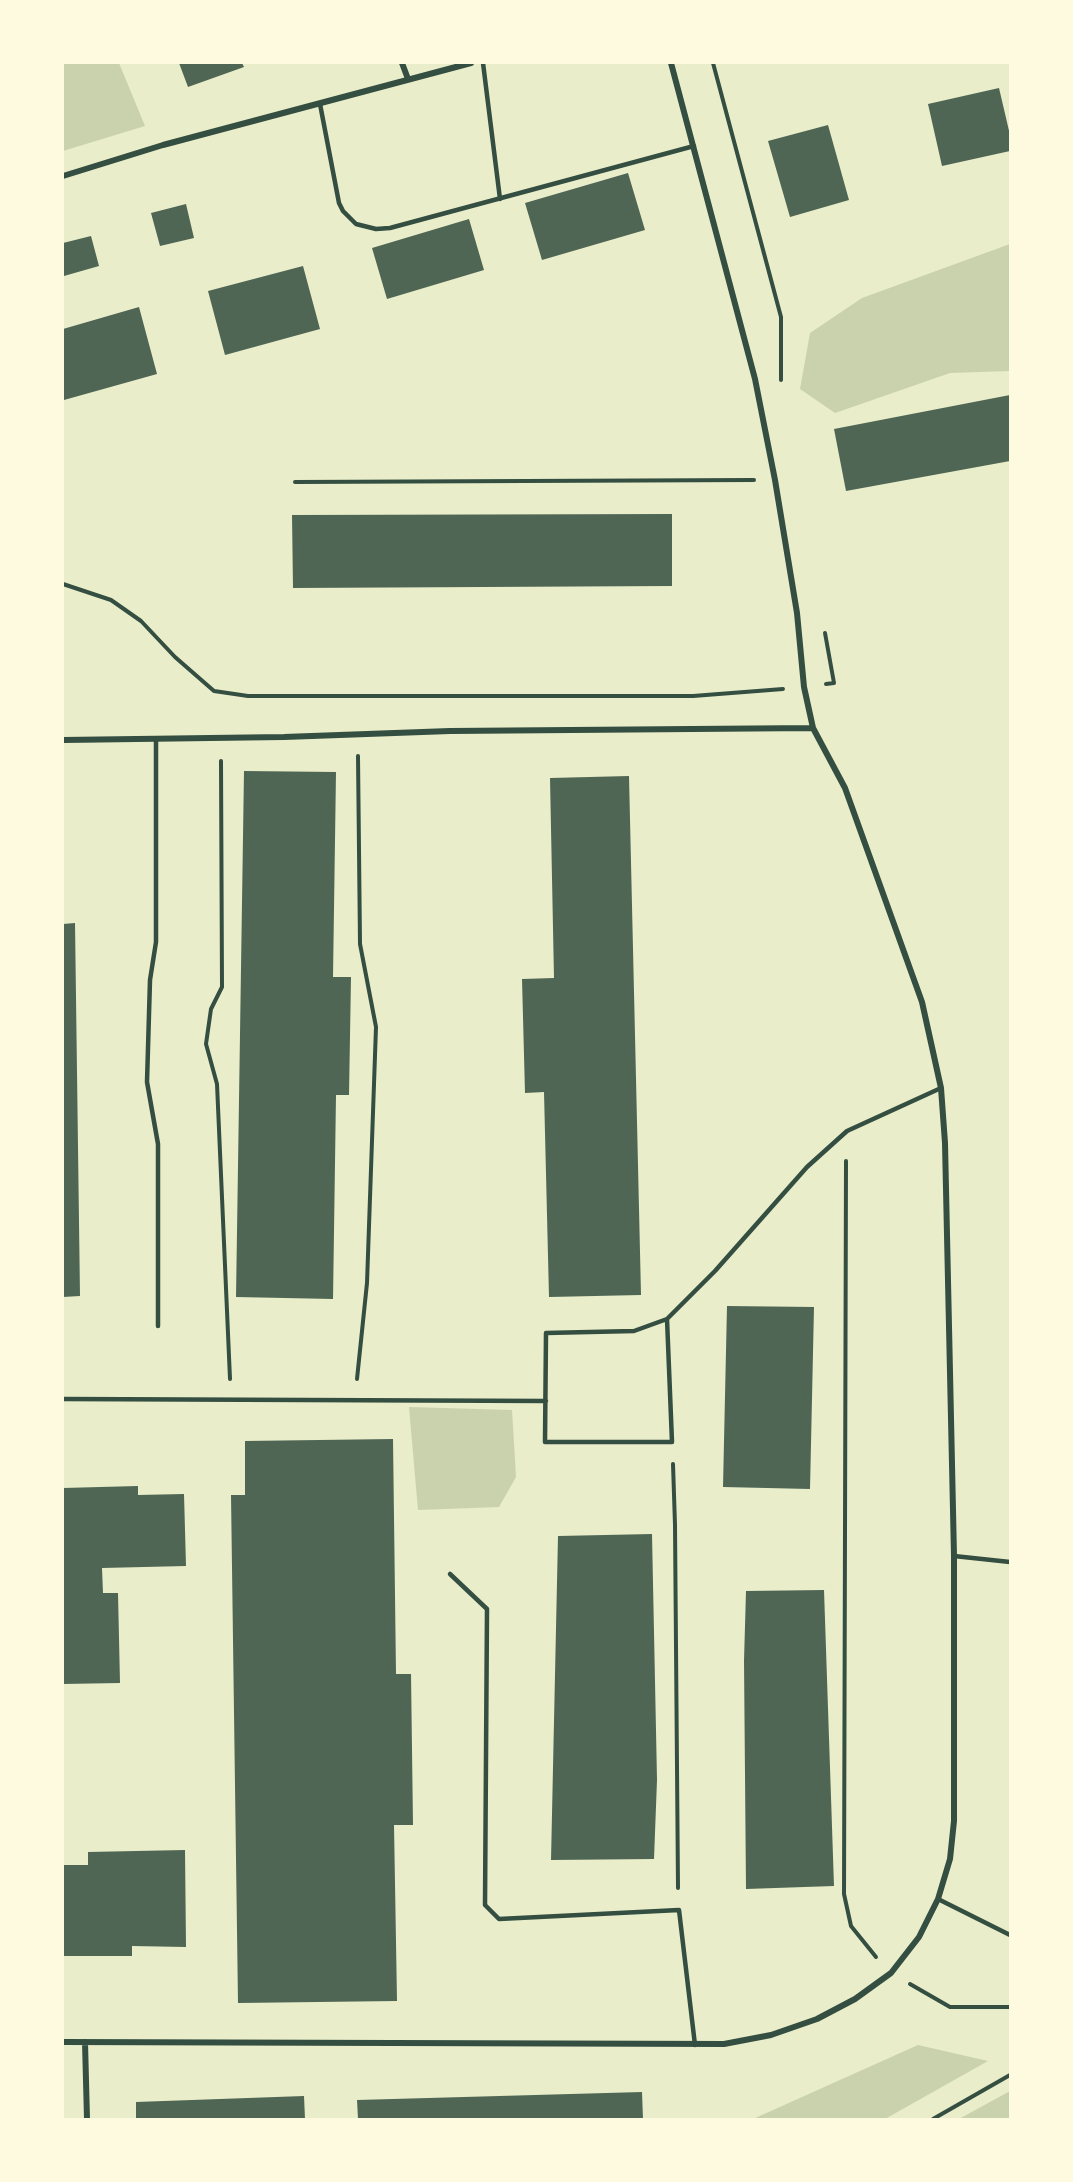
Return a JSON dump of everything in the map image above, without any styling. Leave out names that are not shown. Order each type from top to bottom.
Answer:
[{"type":"street","points":[[402,63],[408,80]]},
{"type":"street","points":[[63,176],[163,145],[471,63]]},
{"type":"street","points":[[63,2042],[724,2044],[771,2035],[817,2019],[855,1999],[891,1972],[919,1937],[938,1899],[950,1859],[954,1821],[954,1556],[945,1143],[941,1088],[922,1002],[845,788],[813,728],[804,687],[797,613],[775,480],[755,379],[671,63]]},
{"type":"street","points":[[63,740],[221,738],[450,730],[813,728]]},
{"type":"street","points":[[86,2042],[87,2119]]},
{"type":"lane","points":[[483,63],[500,199]]},
{"type":"lane","points":[[320,104],[339,203],[343,212],[356,224],[366,228],[390,228],[694,146]]},
{"type":"lane","points":[[156,739],[156,942],[150,980],[147,1082],[158,1144],[158,1326]]},
{"type":"lane","points":[[667,1319],[672,1442],[545,1442],[546,1333],[634,1331],[667,1319],[715,1271],[807,1167],[847,1131],[941,1088]]},
{"type":"lane","points":[[63,1399],[546,1401]]},
{"type":"lane","points":[[954,1556],[1010,1562]]},
{"type":"lane","points":[[450,1574],[487,1609],[485,1905],[499,1919],[679,1910],[695,2045]]},
{"type":"lane","points":[[938,1899],[1010,1935]]},
{"type":"path","points":[[713,63],[781,317],[781,383]]},
{"type":"path","points":[[296,482],[775,480]]},
{"type":"path","points":[[63,584],[111,600],[141,621],[175,657],[214,691],[248,696],[693,696],[804,687],[834,683],[823,625]]},
{"type":"path","points":[[355,1401],[367,1283],[376,1027],[360,944],[358,734]]},
{"type":"path","points":[[221,738],[222,987],[212,1009],[206,1044],[217,1084],[231,1401]]},
{"type":"path","points":[[847,1131],[844,1894],[851,1926],[866,1947],[891,1972],[950,2007],[1010,2007]]},
{"type":"path","points":[[672,1442],[679,1910]]},
{"type":"path","points":[[933,2119],[1010,2075]]},
{"type":"green space","points":[[63,63],[119,63],[145,126],[63,151]]},
{"type":"green space","points":[[1010,244],[1010,371],[950,373],[835,413],[800,389],[810,333],[862,298]]},
{"type":"green space","points":[[409,1407],[512,1410],[516,1477],[499,1507],[418,1510]]},
{"type":"green space","points":[[918,2045],[988,2061],[885,2119],[753,2119]]},
{"type":"green space","points":[[1010,2091],[1010,2119],[959,2119]]},
{"type":"building","points":[[179,63],[242,63],[244,67],[188,87]]},
{"type":"building","points":[[999,88],[1010,135],[1010,151],[942,166],[928,104]]},
{"type":"building","points":[[828,125],[849,200],[790,217],[768,141]]},
{"type":"building","points":[[628,173],[645,230],[542,260],[525,203]]},
{"type":"building","points":[[186,204],[194,238],[160,246],[151,213]]},
{"type":"building","points":[[469,219],[484,270],[387,299],[372,248]]},
{"type":"building","points":[[91,236],[99,266],[64,276],[63,243]]},
{"type":"building","points":[[303,266],[320,329],[225,355],[208,291]]},
{"type":"building","points":[[139,307],[157,374],[64,400],[63,329]]},
{"type":"building","points":[[1010,395],[1010,461],[846,491],[834,429]]},
{"type":"building","points":[[672,514],[672,586],[293,588],[292,515]]},
{"type":"building","points":[[244,771],[336,772],[333,977],[351,977],[349,1095],[336,1095],[333,1299],[236,1297]]},
{"type":"building","points":[[629,776],[641,1295],[549,1297],[544,1092],[525,1093],[522,979],[554,978],[550,778]]},
{"type":"building","points":[[75,923],[80,1296],[63,1297],[63,924]]},
{"type":"building","points":[[727,1306],[814,1307],[810,1489],[723,1487]]},
{"type":"building","points":[[393,1439],[396,1674],[411,1674],[413,1825],[394,1825],[397,2001],[238,2003],[231,1495],[245,1495],[245,1441]]},
{"type":"building","points":[[138,1486],[138,1495],[184,1494],[186,1566],[102,1568],[103,1593],[118,1593],[120,1683],[63,1684],[63,1488]]},
{"type":"building","points":[[652,1534],[657,1780],[654,1859],[551,1860],[558,1536]]},
{"type":"building","points":[[824,1590],[834,1886],[746,1889],[744,1661],[746,1591]]},
{"type":"building","points":[[185,1850],[186,1947],[132,1946],[132,1956],[63,1956],[63,1865],[88,1865],[88,1852]]},
{"type":"building","points":[[642,2092],[643,2119],[358,2119],[357,2100]]},
{"type":"building","points":[[304,2096],[305,2119],[136,2119],[136,2102]]}]
